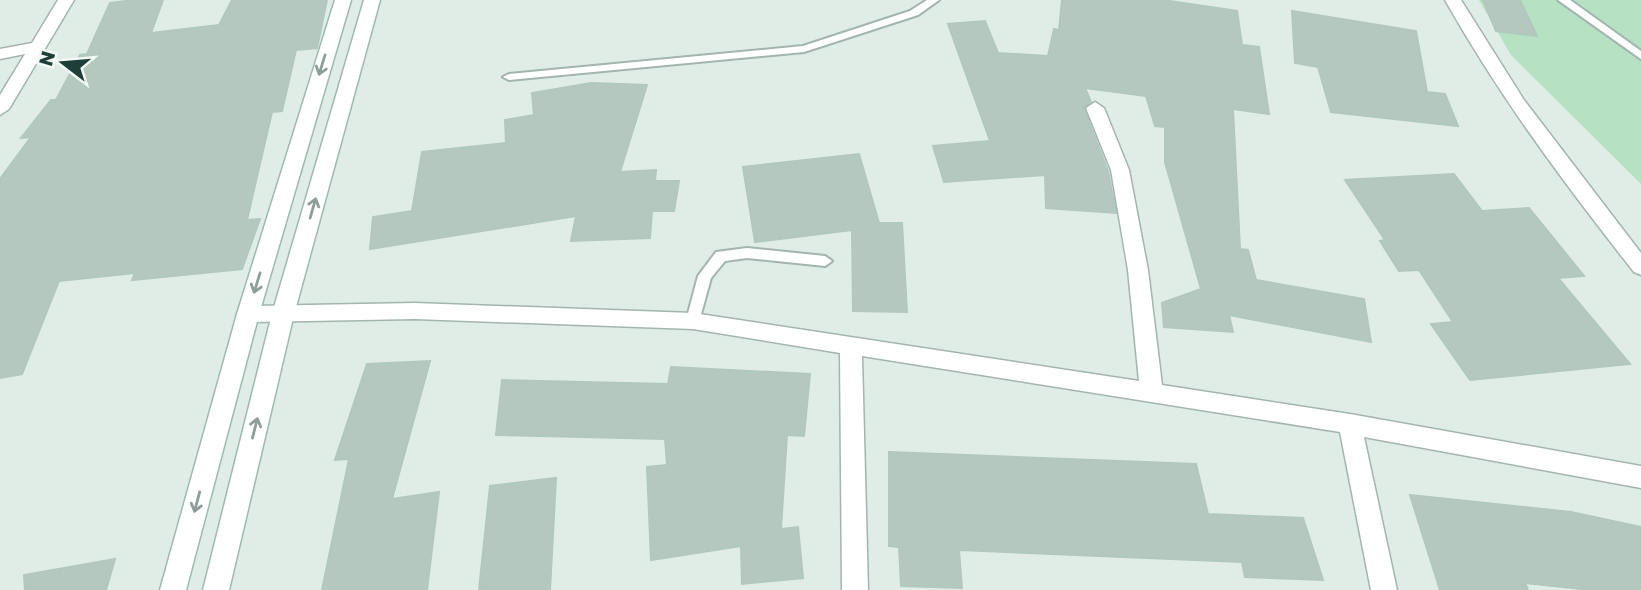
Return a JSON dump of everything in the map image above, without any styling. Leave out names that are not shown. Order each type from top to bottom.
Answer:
[{"type":"street","points":[[0,109],[66,0]]},
{"type":"street","points":[[173,590],[248,314],[343,0]]},
{"type":"street","points":[[216,590],[283,314],[372,0]]},
{"type":"street","points":[[1452,0],[1474,38],[1582,194],[1641,267]]},
{"type":"street","points":[[0,54],[39,47]]},
{"type":"street","points":[[1095,108],[1120,170],[1138,270],[1151,392]]},
{"type":"street","points":[[248,314],[415,311],[693,321],[1350,424],[1641,477]]},
{"type":"street","points":[[851,344],[855,590]]},
{"type":"street","points":[[1350,424],[1384,590]]},
{"type":"lane","points":[[509,77],[804,49],[914,13],[934,0]]},
{"type":"lane","points":[[1563,0],[1641,56]]},
{"type":"lane","points":[[693,321],[705,276],[721,256],[747,253],[825,261]]},
{"type":"green space","points":[[1479,0],[1641,0],[1641,184],[1511,55]]},
{"type":"building","points":[[163,0],[151,33],[219,25],[232,0],[327,0],[317,48],[296,50],[282,111],[272,112],[247,220],[260,219],[242,269],[132,280],[135,273],[59,281],[22,374],[0,378],[0,179],[31,137],[21,138],[51,100],[56,100],[80,55],[87,54],[110,3]]},
{"type":"building","points":[[1062,0],[1163,0],[1237,11],[1242,45],[1259,47],[1269,114],[1233,109],[1240,249],[1248,250],[1256,280],[1364,299],[1371,342],[1229,315],[1233,332],[1164,327],[1162,303],[1201,289],[1165,162],[1165,127],[1155,126],[1146,96],[1085,88],[1091,102],[1084,109],[1108,171],[1116,213],[1046,208],[1045,175],[944,182],[933,146],[990,141],[948,24],[985,21],[998,53],[1048,56],[1054,29],[1059,30]]},
{"type":"building","points":[[1483,0],[1520,0],[1537,36],[1496,31]]},
{"type":"building","points":[[1292,11],[1416,31],[1427,92],[1445,94],[1458,126],[1331,112],[1318,67],[1295,63]]},
{"type":"building","points":[[591,83],[647,85],[620,172],[656,170],[655,181],[679,181],[674,211],[652,211],[650,238],[571,241],[576,216],[370,249],[373,217],[412,211],[422,152],[506,143],[505,120],[534,115],[532,93]]},
{"type":"building","points":[[859,154],[879,223],[902,223],[907,312],[853,311],[852,230],[755,242],[743,167]]},
{"type":"building","points":[[1454,174],[1482,211],[1529,208],[1584,276],[1558,278],[1630,364],[1470,380],[1431,324],[1453,322],[1419,270],[1399,271],[1380,241],[1385,240],[1345,180]]},
{"type":"building","points":[[430,361],[392,499],[439,492],[427,590],[322,590],[349,459],[335,460],[367,364]]},
{"type":"building","points":[[671,367],[810,374],[804,436],[787,435],[781,529],[798,527],[803,578],[742,584],[741,546],[651,560],[647,467],[667,465],[665,439],[496,435],[502,380],[668,384]]},
{"type":"building","points":[[889,452],[1196,464],[1208,514],[1303,518],[1323,580],[1245,577],[1242,562],[959,550],[962,588],[901,586],[899,547],[889,546]]},
{"type":"building","points":[[556,478],[550,590],[479,590],[490,486]]},
{"type":"building","points":[[1410,495],[1571,512],[1641,527],[1641,590],[1591,590],[1525,583],[1528,590],[1440,590]]},
{"type":"building","points":[[115,559],[106,590],[25,590],[24,575]]}]
